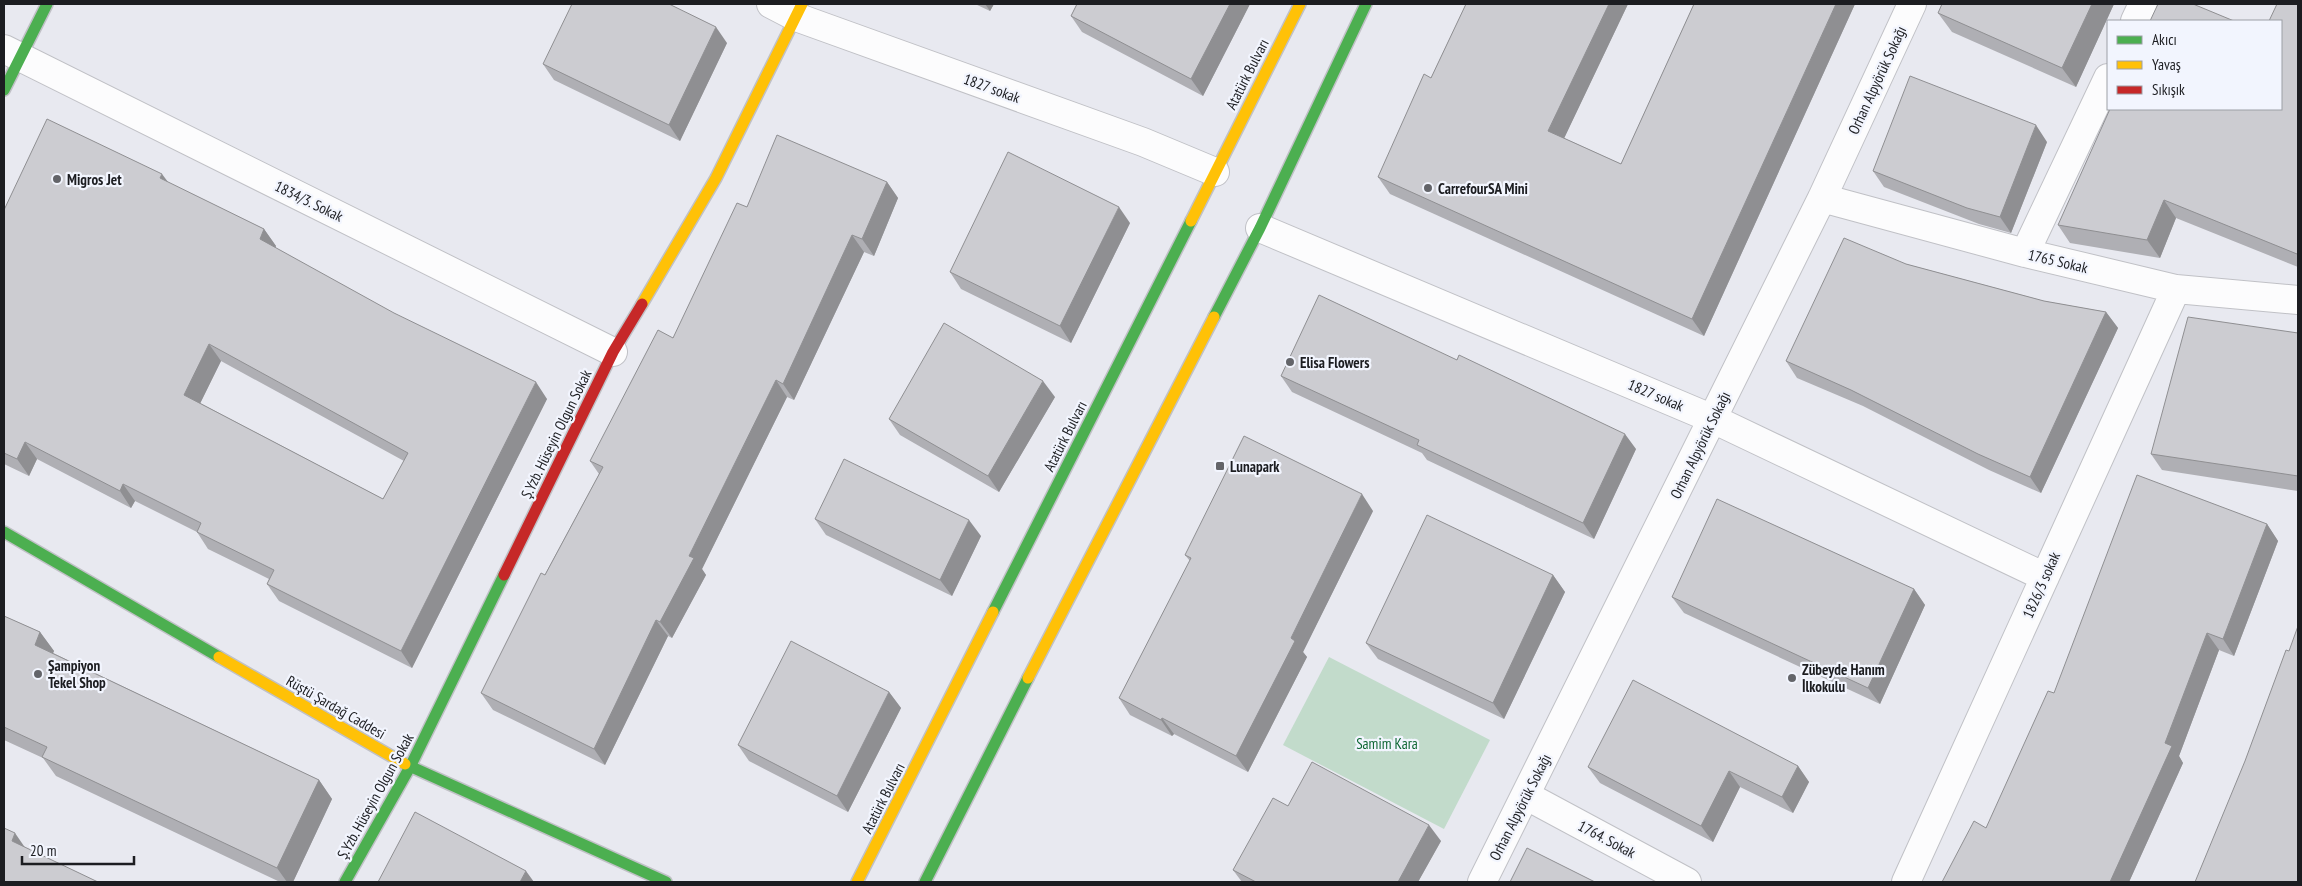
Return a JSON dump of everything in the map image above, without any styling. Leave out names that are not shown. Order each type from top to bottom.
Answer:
[{"type":"main road","points":[[4,90],[12,53],[47,4]]},
{"type":"main road","name":"Atatürk Bulvarı","points":[[857,882],[1300,4]]},
{"type":"main road","points":[[925,882],[1260,228],[1366,4]]},
{"type":"main road","name":"Ş.Yzb. Hüseyin Olgun Sokak","points":[[345,882],[410,767],[613,352],[716,178],[799,11]]},
{"type":"main road","name":"Rüştü Şardağ Caddesi","points":[[4,532],[410,767],[666,882]]},
{"type":"street","name":"1827 sokak","points":[[771,4],[799,11],[1143,142],[1214,172]]},
{"type":"street","name":"Orhan Alpyörük Sokağı","points":[[1482,882],[1527,796],[1822,198],[1912,4]]},
{"type":"street","points":[[2135,20],[2143,4]]},
{"type":"street","name":"1834/3. Sokak","points":[[12,53],[613,352]]},
{"type":"street","points":[[2025,253],[2107,80]]},
{"type":"street","name":"1765 Sokak","points":[[1822,198],[2025,253],[2176,288],[2298,300]]},
{"type":"street","name":"1827 sokak","points":[[1260,228],[1713,419],[2045,577]]},
{"type":"street","name":"1826/3 sokak","points":[[1906,882],[2176,288]]},
{"type":"street","name":"1764. Sokak","points":[[1527,796],[1687,882]]},
{"type":"green space","name":"Samim Kara","points":[[1329,657],[1490,740],[1444,829],[1283,745]]},
{"type":"building","points":[[572,4],[669,4],[716,27],[669,125],[543,64]]},
{"type":"building","points":[[1077,4],[1230,4],[1191,79],[1071,16]]},
{"type":"building","points":[[1466,4],[1609,4],[1548,131],[1621,164],[1694,4],[1836,4],[1692,319],[1378,177],[1424,74],[1431,78]]},
{"type":"building","points":[[1942,4],[2092,4],[2062,68],[1938,13]]},
{"type":"building","points":[[2158,4],[2193,4],[2232,20],[2150,20]]},
{"type":"building","points":[[2277,4],[2298,4],[2297,254],[2164,200],[2147,240],[2058,225],[2110,110],[2282,110],[2282,20],[2269,20]]},
{"type":"building","points":[[1910,76],[2036,125],[2000,217],[1967,208],[1873,171]]},
{"type":"building","points":[[47,119],[162,174],[160,178],[264,229],[260,239],[394,313],[536,382],[401,651],[267,584],[274,570],[197,532],[201,523],[123,484],[120,491],[25,442],[17,459],[4,453],[4,210]],"holes":[[[209,344],[408,453],[383,499],[184,395]]]},
{"type":"building","points":[[777,135],[887,182],[862,239],[852,235],[783,384],[776,380],[689,556],[694,558],[660,622],[656,620],[594,749],[481,693],[541,573],[545,575],[603,467],[590,461],[658,330],[673,338],[737,203],[747,207]]},
{"type":"building","points":[[1008,152],[1119,207],[1060,326],[950,272]]},
{"type":"building","points":[[1844,238],[1906,264],[2044,301],[2106,312],[2030,477],[1978,454],[1851,390],[1786,361]]},
{"type":"building","points":[[1319,295],[1457,360],[1459,355],[1625,434],[1583,523],[1417,445],[1419,440],[1281,376]]},
{"type":"building","points":[[2188,317],[2298,333],[2298,476],[2151,454]]},
{"type":"building","points":[[944,323],[1043,381],[988,476],[889,419]]},
{"type":"building","points":[[1244,436],[1362,494],[1291,638],[1295,641],[1236,756],[1119,698],[1191,558],[1185,555]]},
{"type":"building","points":[[844,459],[969,520],[940,580],[815,519]]},
{"type":"building","points":[[2137,475],[2267,524],[2223,639],[2207,633],[2165,743],[2172,746],[2110,882],[1942,882],[1974,821],[1986,828],[2048,691],[2054,693]]},
{"type":"building","name":"Zübeyde Hanım İlkokulu","points":[[1717,499],[1914,589],[1868,688],[1672,597]]},
{"type":"building","points":[[1427,515],[1553,575],[1493,703],[1366,643]]},
{"type":"building","points":[[4,616],[40,632],[35,645],[319,780],[277,868],[42,757],[47,747],[4,727]]},
{"type":"building","points":[[2298,626],[2298,882],[2195,882],[2245,761],[2286,650],[2289,651]]},
{"type":"building","points":[[791,641],[889,692],[837,796],[738,745]]},
{"type":"building","points":[[1633,680],[1798,766],[1782,797],[1729,771],[1701,826],[1588,767]]},
{"type":"building","points":[[1312,762],[1429,825],[1398,882],[1256,882],[1233,870],[1273,798],[1288,806]]},
{"type":"building","points":[[415,812],[526,871],[520,882],[378,882]]},
{"type":"building","points":[[4,828],[15,833],[12,841],[98,882],[4,882]]},
{"type":"building","points":[[1527,848],[1595,882],[1510,882]]},
{"type":"traffic: fast","points":[[4,90],[47,4]]},
{"type":"traffic: fast","points":[[1214,317],[1260,228],[1366,4]]},
{"type":"traffic: fast","points":[[993,612],[1191,221]]},
{"type":"traffic: fast","points":[[4,532],[219,657]]},
{"type":"traffic: fast","points":[[345,882],[410,767],[504,575]]},
{"type":"traffic: fast","points":[[925,882],[1028,678]]},
{"type":"traffic: fast","points":[[405,764],[666,882]]},
{"type":"traffic: slow","points":[[642,304],[716,178],[802,4]]},
{"type":"traffic: slow","points":[[1191,221],[1300,4]]},
{"type":"traffic: slow","points":[[1028,678],[1214,317]]},
{"type":"traffic: slow","points":[[857,882],[993,612]]},
{"type":"traffic: slow","points":[[219,657],[405,764]]},
{"type":"traffic: jam","points":[[504,575],[613,352],[642,304]]},
{"type":"place","name":"Migros Jet","points":[[57,179]]},
{"type":"place","name":"CarrefourSA Mini","points":[[1428,188]]},
{"type":"place","name":"Elisa Flowers","points":[[1290,362]]},
{"type":"place","name":"Lunapark","points":[[1220,466]]},
{"type":"place","name":"Şampiyon Tekel Shop","points":[[38,674]]},
{"type":"place","name":"Zübeyde Hanım İlkokulu","points":[[1792,678]]}]
